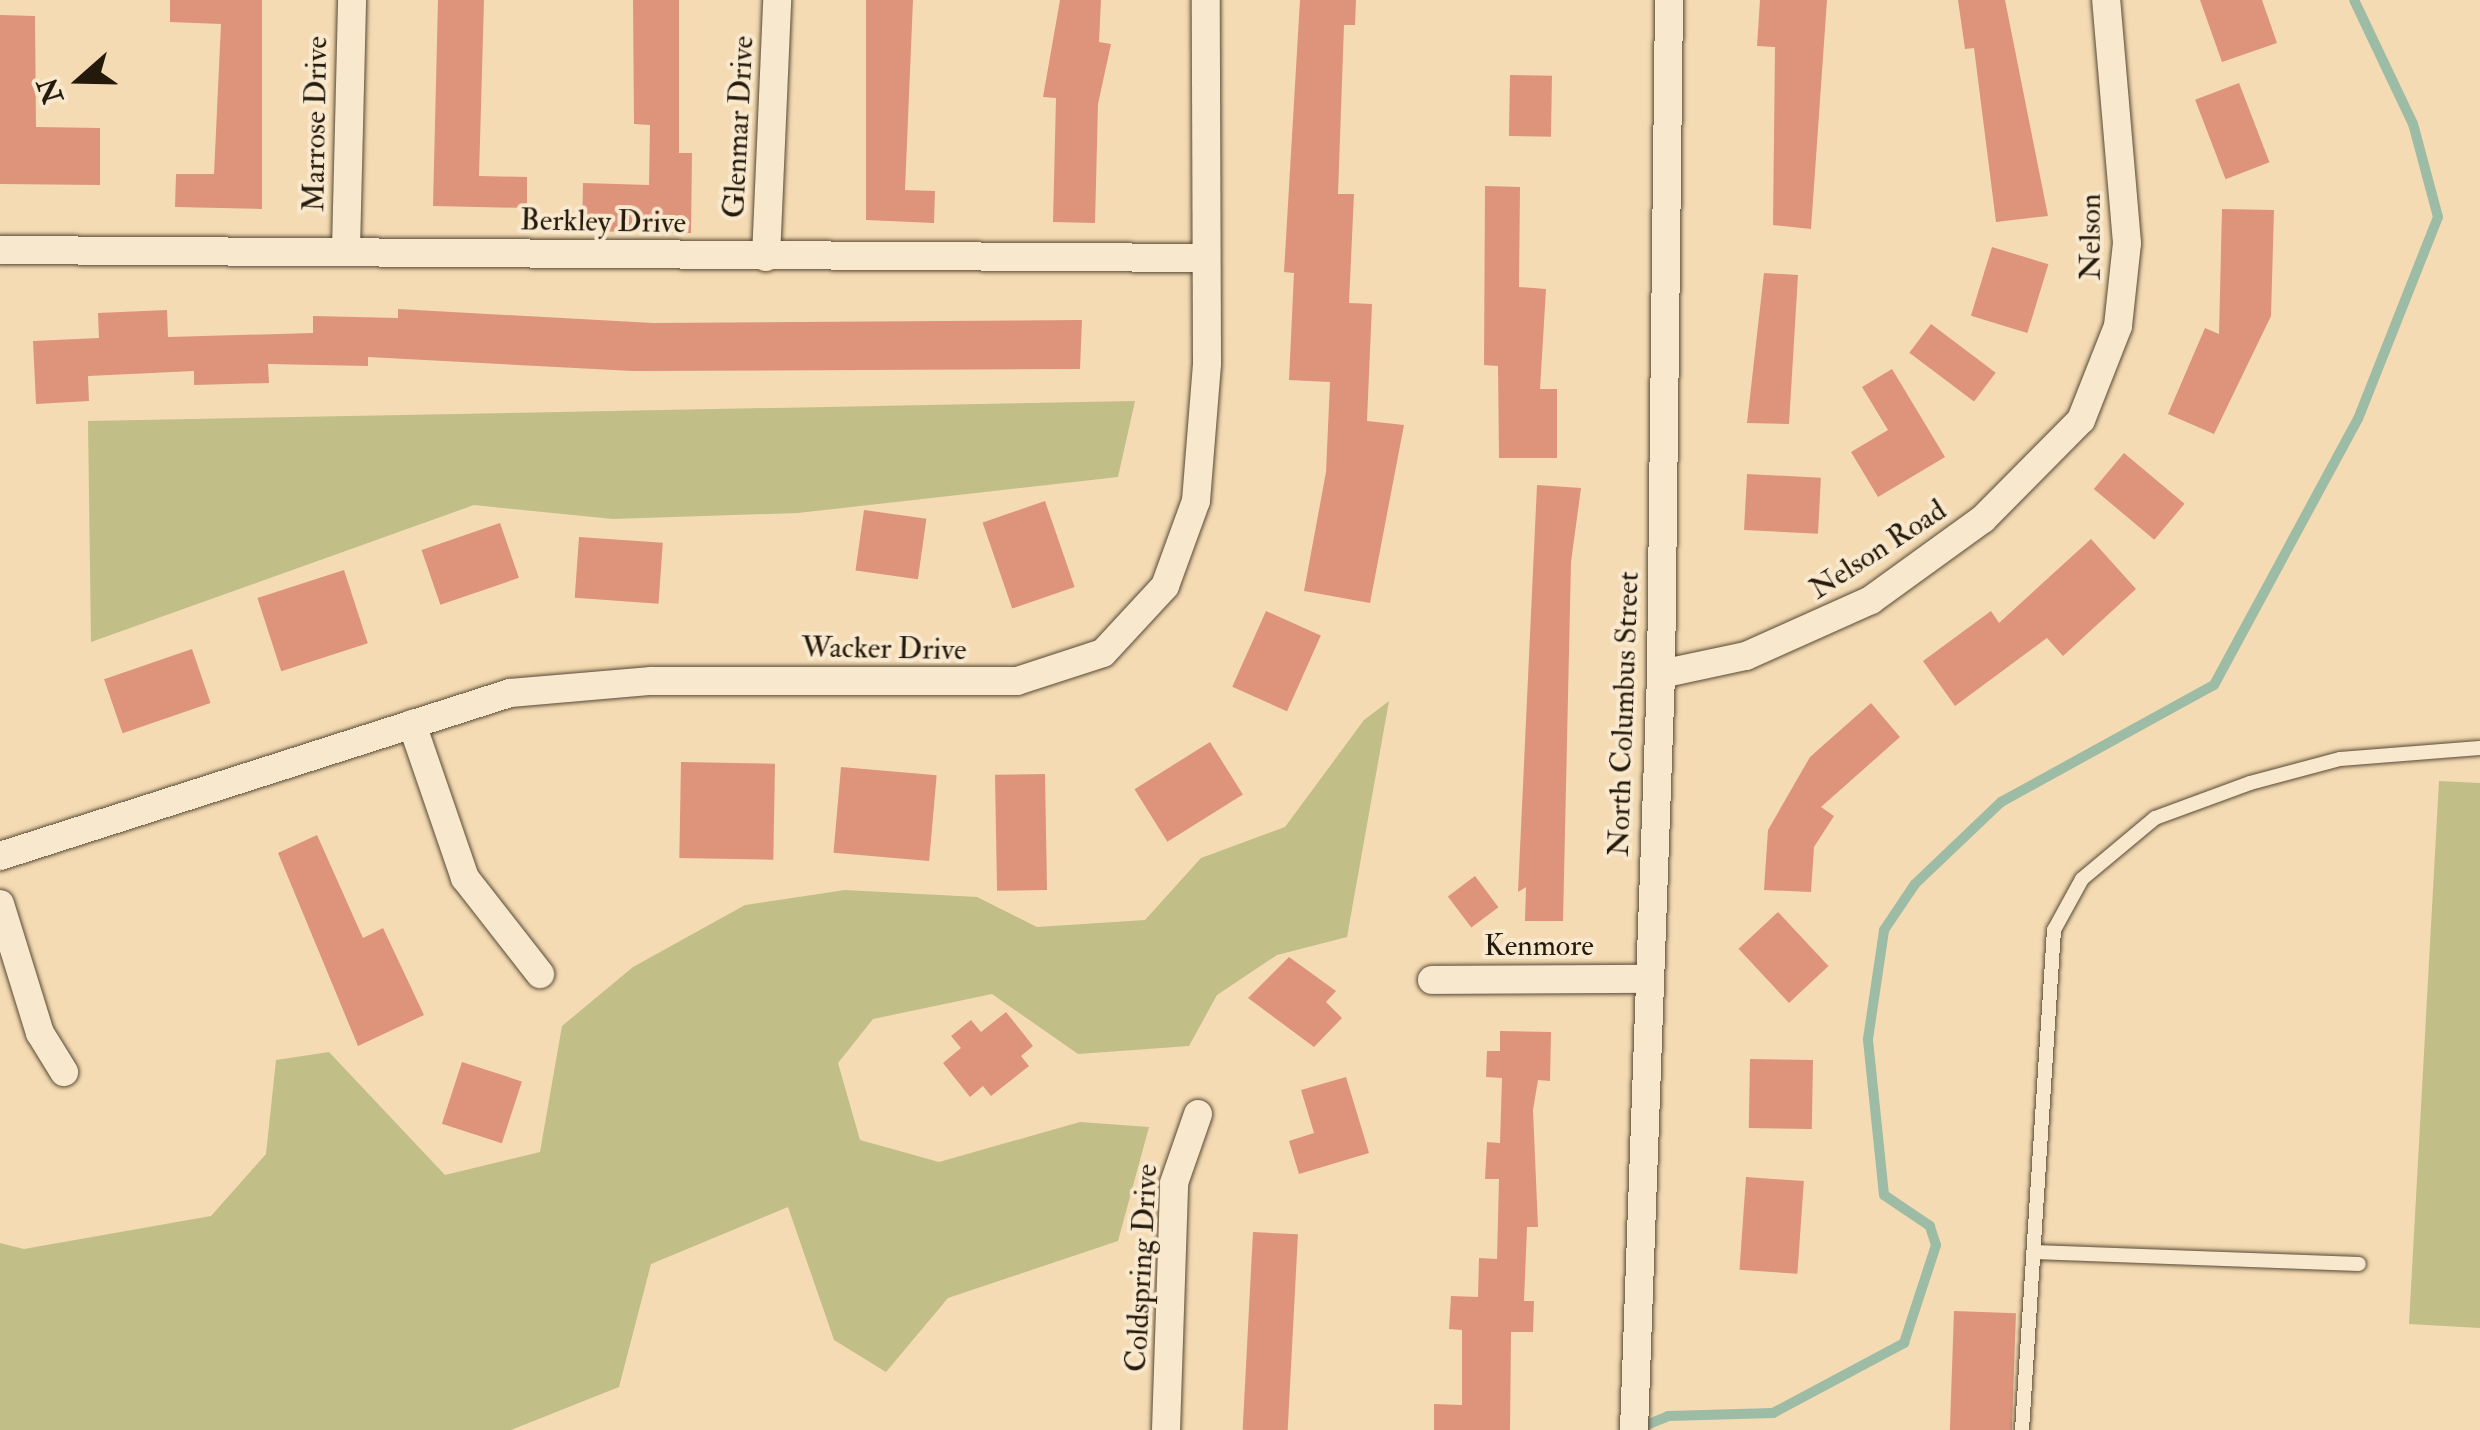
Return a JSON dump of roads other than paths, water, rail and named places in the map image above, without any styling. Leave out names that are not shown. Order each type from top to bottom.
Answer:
[{"type":"street","name":"Marrose Drive","points":[[346,249],[352,0]]},
{"type":"street","name":"Glenmar Drive","points":[[766,257],[777,0]]},
{"type":"street","name":"Wacker Drive","points":[[0,856],[412,724],[557,686],[1017,681],[1103,653],[1165,586],[1196,500],[1205,258],[1206,0]]},
{"type":"street","name":"North Columbus Street","points":[[1634,1416],[1646,979],[1661,674],[1670,0]]},
{"type":"street","name":"Nelson","points":[[2053,458],[2102,378],[2124,289],[2120,102],[2106,0]]},
{"type":"street","name":"Berkley Drive","points":[[0,250],[346,249],[766,257],[1205,258]]},
{"type":"street","name":"Nelson Road","points":[[1661,674],[1746,656],[1831,622],[1910,575],[2053,458]]},
{"type":"street","points":[[412,724],[464,878],[540,974]]},
{"type":"street","points":[[0,904],[40,1033],[64,1072]]},
{"type":"street","name":"Kenmore","points":[[1432,980],[1646,979]]},
{"type":"street","name":"Coldspring Drive","points":[[1166,1430],[1174,1183],[1198,1114]]},
{"type":"lane","points":[[2022,1430],[2054,930],[2082,879],[2154,818],[2250,783],[2340,759],[2480,748]]},
{"type":"lane","points":[[2034,1252],[2359,1264]]},
{"type":"waterway","points":[[1639,1428],[1668,1416],[1773,1413],[1904,1343],[1936,1245],[1930,1226],[1884,1195],[1868,1039],[1884,930],[1915,884],[2001,802],[2214,685],[2358,419],[2438,217],[2413,124],[2354,0]]}]
